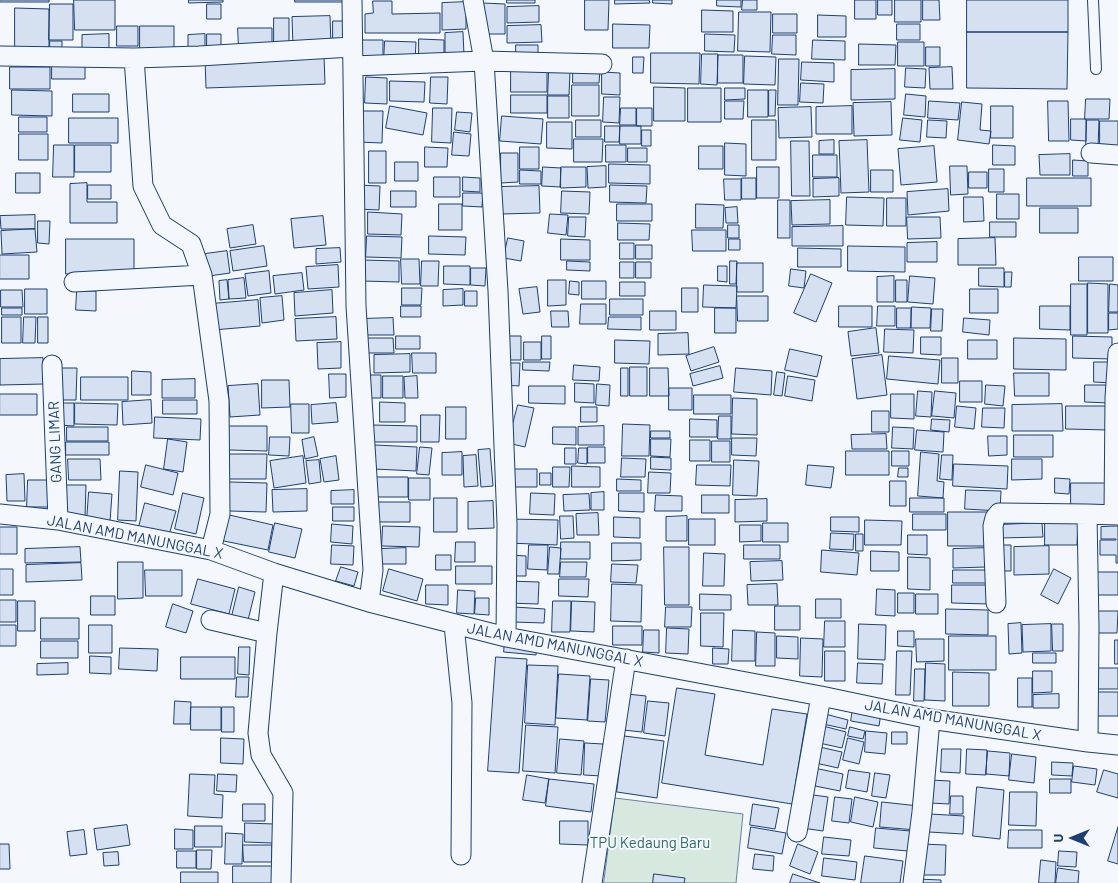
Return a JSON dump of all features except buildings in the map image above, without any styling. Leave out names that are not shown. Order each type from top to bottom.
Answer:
[{"type":"street","points":[[352,0],[356,306],[373,570],[369,602]]},
{"type":"street","points":[[473,0],[484,61],[505,452],[507,524],[506,637]]},
{"type":"street","points":[[0,56],[134,58],[352,47]]},
{"type":"street","points":[[134,58],[143,186],[162,225],[191,244],[202,275],[219,401],[220,514],[212,550]]},
{"type":"street","points":[[353,66],[484,61],[602,64]]},
{"type":"street","points":[[1091,153],[1118,155]]},
{"type":"street","points":[[74,282],[202,275]]},
{"type":"street","points":[[996,602],[993,526],[995,518],[999,513],[1116,514],[1115,398],[1118,353]]},
{"type":"street","name":"GANG LIMAR","points":[[52,365],[58,520]]},
{"type":"street","name":"JALAN AMD MANUNGGAL X","points":[[0,514],[58,520],[212,550],[369,602],[506,637],[820,696],[930,719],[1118,745]]},
{"type":"street","points":[[1087,514],[1089,626],[1088,742]]},
{"type":"street","points":[[274,572],[258,733],[261,755],[283,793],[281,883]]},
{"type":"street","points":[[211,620],[267,633]]},
{"type":"street","points":[[454,625],[460,680],[463,740],[461,855]]},
{"type":"street","points":[[592,883],[626,659]]},
{"type":"street","points":[[797,832],[820,696]]},
{"type":"street","points":[[913,883],[922,812],[930,719]]},
{"type":"lane","points":[[1093,0],[1096,69]]},
{"type":"green space","name":"TPU Kedaung Baru","points":[[615,798],[743,814],[736,883],[604,883]]}]
